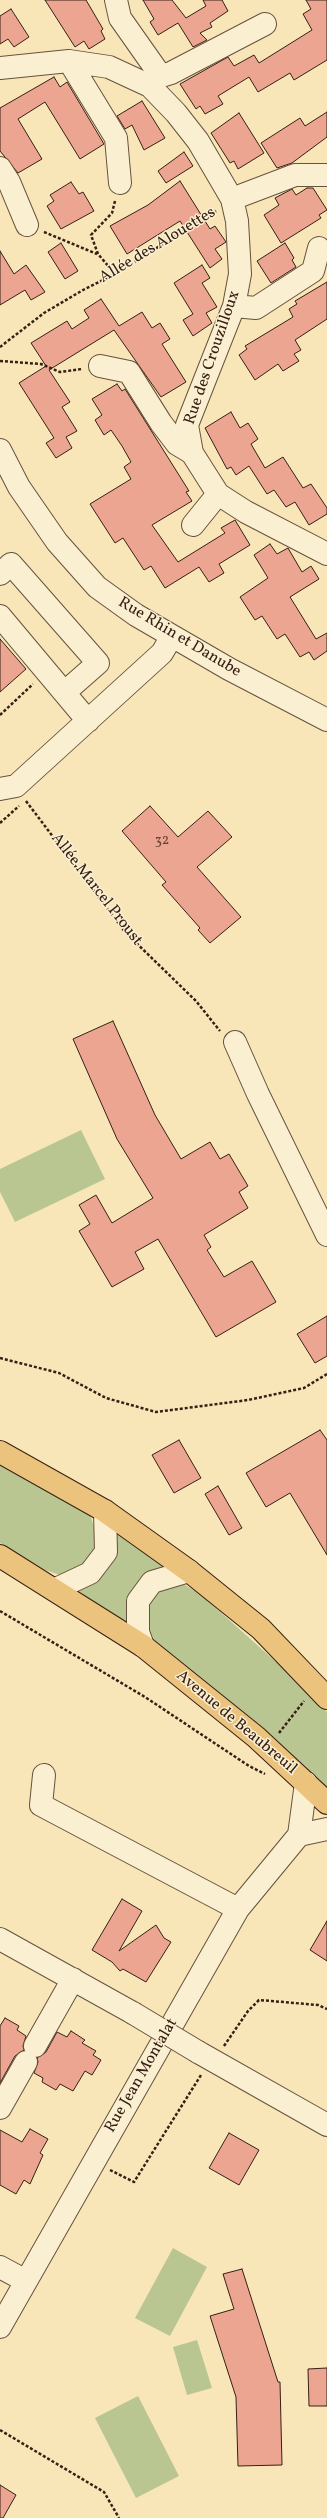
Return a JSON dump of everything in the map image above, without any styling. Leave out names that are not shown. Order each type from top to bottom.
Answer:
[{"type":"main road","points":[[0,1452],[105,1511],[189,1571],[261,1629],[321,1692]]},
{"type":"main road","name":"Avenue de Beaubreuil","points":[[0,1556],[56,1589],[143,1646],[207,1695],[268,1747],[327,1803]]},
{"type":"street","points":[[116,0],[120,18],[158,72],[152,82]]},
{"type":"street","points":[[152,82],[265,24]]},
{"type":"street","points":[[69,61],[116,138],[120,183]]},
{"type":"street","name":"Rue des Crouzilloux","points":[[0,68],[69,61],[110,67],[152,82],[198,140],[232,199],[237,222],[240,274],[234,306],[187,425],[192,453],[218,494],[246,512],[327,554]]},
{"type":"street","points":[[0,168],[9,182],[27,225]]},
{"type":"street","name":"Allée des Alouettes","points":[[232,199],[295,175],[327,175]]},
{"type":"street","points":[[234,306],[256,308],[313,271],[319,248]]},
{"type":"street","name":"Rue des Crouzilloux","points":[[100,366],[129,372],[160,423],[177,444],[192,453]]},
{"type":"street","name":"Rue Rhin et Danube","points":[[0,450],[19,487],[57,542],[92,581],[136,615],[327,720]]},
{"type":"street","points":[[193,525],[218,494]]},
{"type":"street","points":[[0,574],[11,564],[98,663],[65,692]]},
{"type":"street","points":[[0,616],[88,721]]},
{"type":"street","points":[[14,792],[162,653],[172,636]]},
{"type":"street","points":[[235,1042],[258,1094],[327,1235]]},
{"type":"street","points":[[56,1589],[90,1573],[106,1552],[105,1511]]},
{"type":"street","points":[[143,1646],[138,1632],[138,1602],[152,1582],[189,1571]]},
{"type":"street","points":[[44,1775],[41,1804],[238,1909]]},
{"type":"street","points":[[306,1784],[299,1835],[327,1829]]},
{"type":"street","name":"Rue Jean Montalat","points":[[0,2327],[238,1909],[299,1835]]},
{"type":"street","points":[[0,1939],[133,2013],[327,2126]]},
{"type":"street","points":[[0,2108],[73,1979]]},
{"type":"street","points":[[0,2267],[26,2281]]},
{"type":"path","points":[[115,274],[98,254],[91,235],[112,213],[120,183]]},
{"type":"path","name":"Allée des Alouettes","points":[[0,347],[44,313],[83,290],[115,274],[207,218],[232,199]]},
{"type":"path","points":[[27,225],[98,254]]},
{"type":"path","points":[[0,361],[41,364],[60,372],[100,366]]},
{"type":"path","points":[[0,823],[14,792]]},
{"type":"path","name":"Allée Marcel Proust","points":[[14,792],[124,932],[196,1001],[222,1033],[235,1042]]},
{"type":"path","points":[[0,1358],[59,1373],[106,1398],[156,1412],[248,1400],[304,1388],[327,1374]]},
{"type":"path","points":[[0,1611],[146,1696],[249,1766],[267,1775]]},
{"type":"path","points":[[249,1766],[321,1692]]},
{"type":"path","points":[[94,2162],[134,2182],[207,2057],[248,2011],[260,2000],[318,2005],[327,2009]]},
{"type":"path","points":[[0,2430],[104,2492],[119,2518]]},
{"type":"green space","points":[[81,1130],[105,1179],[15,1222],[0,1192],[0,1169]]},
{"type":"green space","points":[[0,1463],[80,1507],[91,1517],[96,1534],[94,1549],[89,1563],[63,1576],[45,1570],[0,1543]]},
{"type":"green space","points":[[114,1527],[172,1570],[129,1628],[75,1588]]},
{"type":"green space","points":[[173,1584],[183,1584],[199,1593],[303,1686],[327,1712],[327,1790],[288,1752],[148,1635],[148,1597],[160,1588]]},
{"type":"green space","points":[[173,2248],[207,2267],[170,2336],[135,2318]]},
{"type":"green space","points":[[197,2340],[212,2388],[187,2395],[173,2347]]},
{"type":"green space","points":[[138,2396],[179,2476],[136,2498],[95,2418]]},
{"type":"building","points":[[45,0],[86,0],[103,29],[101,31],[105,39],[89,49],[84,41],[75,47]]},
{"type":"building","points":[[143,0],[172,0],[186,18],[206,6],[203,0],[222,0],[228,11],[210,23],[212,27],[200,33],[207,40],[193,47],[178,23],[158,35],[150,22],[154,19]]},
{"type":"building","points":[[306,0],[327,0],[327,60],[294,80],[290,73],[258,92],[249,77],[218,96],[223,104],[205,114],[200,106],[196,109],[180,84],[228,57],[234,66],[254,55],[259,63],[312,30],[303,14],[311,9]]},
{"type":"building","points":[[11,9],[29,37],[14,47],[8,39],[0,44],[0,16]]},
{"type":"building","points":[[54,77],[60,87],[67,82],[104,144],[80,159],[45,102],[18,119],[42,159],[18,173],[0,151],[0,108]]},
{"type":"building","points":[[142,101],[165,138],[144,150],[132,125],[125,129],[117,116]]},
{"type":"building","points":[[327,112],[327,137],[292,163],[277,168],[261,143],[300,118],[305,126]]},
{"type":"building","points":[[239,113],[264,153],[238,169],[234,161],[230,163],[211,133]]},
{"type":"building","points":[[184,152],[193,166],[166,183],[158,171]]},
{"type":"building","points":[[180,181],[210,229],[215,226],[226,242],[215,249],[222,259],[210,268],[180,221],[127,254],[110,226],[148,205]]},
{"type":"building","points":[[71,182],[79,194],[83,192],[94,211],[61,229],[47,206],[54,201],[50,195]]},
{"type":"building","points":[[307,188],[313,188],[327,210],[319,215],[321,218],[281,243],[264,215],[279,205],[275,198],[292,189],[296,195]]},
{"type":"building","points":[[61,243],[78,271],[65,279],[48,252]]},
{"type":"building","points":[[285,243],[294,258],[292,260],[296,267],[271,283],[257,261]]},
{"type":"building","points":[[0,251],[14,274],[26,265],[45,292],[31,300],[25,290],[0,305]]},
{"type":"building","points":[[202,265],[210,278],[202,283],[217,307],[206,313],[212,323],[193,336],[183,320],[193,314],[174,283]]},
{"type":"building","points":[[327,282],[327,319],[295,340],[301,350],[294,354],[299,361],[283,371],[278,364],[255,380],[239,355],[247,349],[245,346],[293,317],[289,309],[297,304],[295,301]]},
{"type":"building","points":[[101,299],[119,326],[142,312],[152,328],[160,323],[170,339],[162,344],[186,382],[161,397],[114,330],[49,370],[70,402],[62,407],[77,431],[66,437],[72,448],[56,458],[46,443],[54,438],[19,383],[46,366],[31,343],[67,321],[72,329],[89,318],[84,310]]},
{"type":"building","points":[[117,384],[122,391],[125,389],[189,491],[186,492],[192,501],[152,525],[178,562],[225,533],[221,528],[235,520],[250,545],[219,564],[224,573],[209,582],[199,567],[165,588],[151,566],[144,570],[123,538],[115,543],[90,504],[131,479],[124,467],[131,462],[122,446],[111,430],[104,435],[95,420],[102,415],[92,399]]},
{"type":"building","points":[[231,412],[240,428],[248,423],[258,439],[251,444],[265,468],[283,457],[303,488],[311,484],[327,508],[327,514],[309,525],[295,502],[286,507],[274,490],[267,494],[249,466],[236,475],[231,467],[227,469],[205,428]]},
{"type":"building","points":[[270,544],[277,554],[288,548],[302,572],[311,566],[319,579],[290,597],[316,639],[327,633],[327,651],[314,660],[309,652],[300,657],[285,634],[277,639],[262,616],[255,620],[240,597],[268,578],[254,555]]},
{"type":"building","points":[[0,639],[26,669],[0,692]]},
{"type":"building","points":[[150,806],[178,837],[208,811],[232,837],[197,867],[241,917],[210,943],[198,930],[200,928],[162,885],[166,882],[122,831]]},
{"type":"building","points":[[113,1021],[155,1115],[181,1159],[210,1142],[220,1159],[229,1154],[248,1186],[239,1192],[248,1208],[204,1235],[211,1247],[207,1250],[224,1277],[252,1261],[276,1302],[216,1337],[158,1239],[135,1252],[144,1269],[112,1287],[79,1231],[90,1224],[79,1205],[96,1195],[112,1223],[153,1198],[117,1139],[73,1039]]},
{"type":"building","points":[[327,1316],[327,1356],[315,1363],[297,1334]]},
{"type":"building","points":[[320,1430],[327,1440],[327,1555],[290,1493],[266,1507],[246,1473]]},
{"type":"building","points":[[179,1440],[201,1478],[174,1493],[152,1455]]},
{"type":"building","points":[[218,1486],[242,1528],[229,1535],[205,1494]]},
{"type":"building","points":[[122,1899],[142,1911],[119,1951],[156,1925],[164,1938],[171,1942],[146,1982],[123,1969],[120,1971],[112,1962],[92,1950]]},
{"type":"building","points":[[327,1921],[327,1961],[310,1950]]},
{"type":"building","points":[[5,2018],[19,2026],[17,2030],[26,2036],[23,2046],[24,2050],[15,2056],[0,2083],[0,2026]]},
{"type":"building","points":[[71,2031],[85,2040],[82,2043],[96,2051],[93,2055],[101,2060],[92,2075],[85,2071],[73,2091],[60,2084],[56,2090],[42,2082],[43,2078],[34,2073],[38,2062],[37,2058],[46,2052],[57,2032],[67,2037]]},
{"type":"building","points":[[30,2129],[48,2139],[40,2153],[43,2155],[30,2184],[24,2180],[16,2194],[0,2185],[0,2130],[22,2142]]},
{"type":"building","points":[[229,2133],[259,2150],[239,2185],[209,2168]]},
{"type":"building","points":[[242,2269],[278,2382],[280,2382],[282,2465],[238,2466],[236,2397],[210,2316],[234,2309],[223,2274]]},
{"type":"building","points":[[327,2368],[327,2406],[309,2406],[308,2369]]},
{"type":"building","points":[[0,2485],[16,2495],[3,2518],[0,2518]]}]
